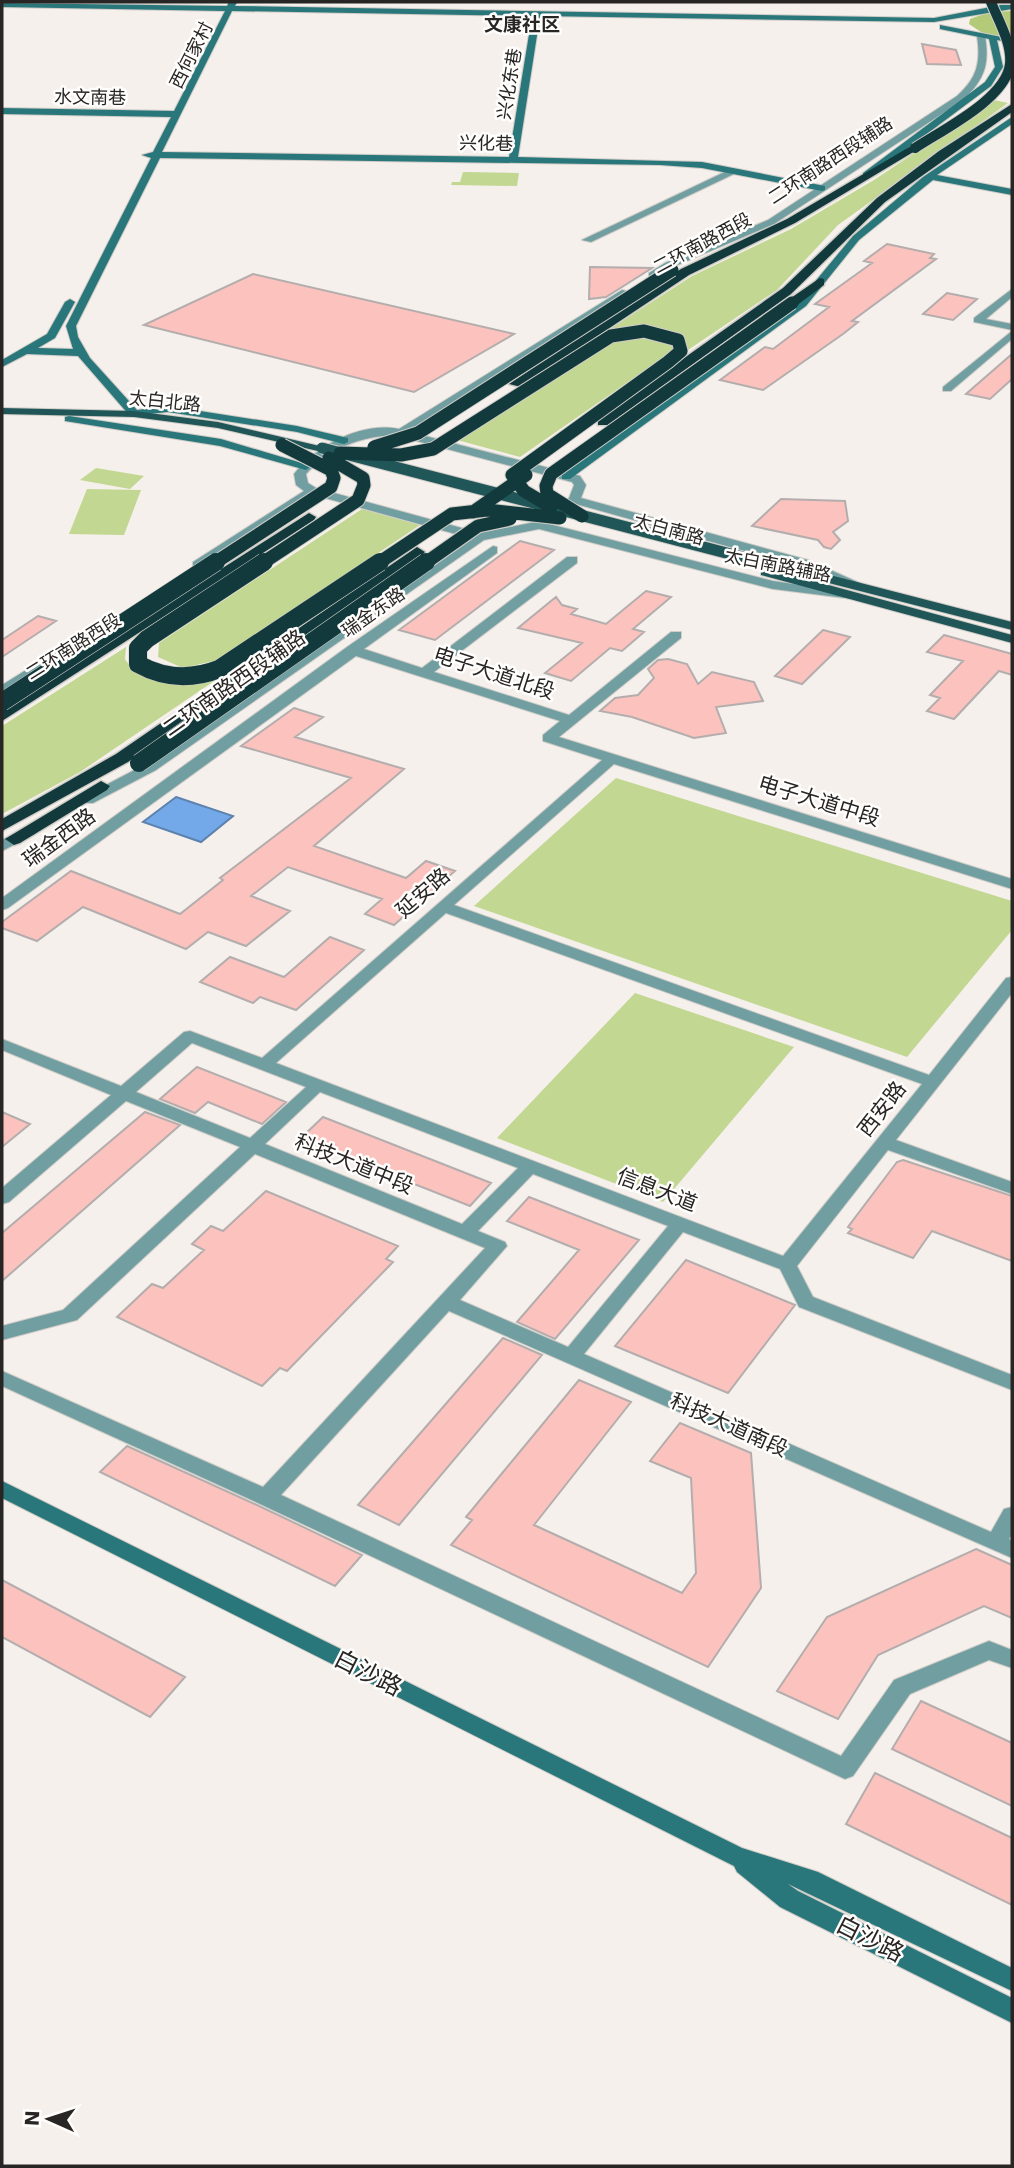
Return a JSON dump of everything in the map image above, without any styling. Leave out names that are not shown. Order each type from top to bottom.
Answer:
[{"type":"highway","points":[[1002,2],[1012,29]]},
{"type":"highway","name":"二环南路西段","points":[[754,239],[791,221],[915,148],[989,97],[1004,81],[1010,62],[986,4]]},
{"type":"highway","points":[[567,516],[547,494],[546,486],[551,474],[789,297],[848,229],[881,200],[943,153],[1012,107]]},
{"type":"highway","points":[[692,256],[754,239]]},
{"type":"highway","points":[[330,451],[380,446],[418,433],[679,271],[754,239]]},
{"type":"highway","name":"二环南路西段","points":[[2,716],[562,354],[679,271]]},
{"type":"highway","points":[[131,760],[283,644],[667,370],[789,297],[820,282]]},
{"type":"highway","points":[[555,371],[562,354],[621,332],[659,332],[673,337],[682,345],[681,351],[667,370],[639,382],[527,460],[512,475],[524,492],[567,516]]},
{"type":"highway","points":[[330,451],[401,455],[433,449],[597,343]]},
{"type":"highway","points":[[2,702],[331,487],[334,478],[331,470],[282,445]]},
{"type":"highway","points":[[330,451],[363,478],[364,485],[358,499],[158,631],[138,648],[138,664],[155,674],[171,677],[206,675],[246,653],[452,514],[474,510],[567,516]]},
{"type":"highway","points":[[5,834],[131,760],[478,526],[517,519],[567,516]]},
{"type":"highway","points":[[158,631],[168,611],[214,595]]},
{"type":"highway","points":[[283,644],[287,625]]},
{"type":"highway","points":[[246,653],[283,644]]},
{"type":"main road","name":"太白北路","points":[[2,411],[134,414],[218,425],[330,451]]},
{"type":"main road","name":"太白北路","points":[[2,417],[180,427],[330,451]]},
{"type":"main road","name":"太白南路","points":[[330,451],[848,596],[1012,639]]},
{"type":"main road","name":"太白南路","points":[[567,516],[861,586],[1012,626]]},
{"type":"street","points":[[536,16],[773,14],[961,18],[975,6],[986,4],[1012,7]]},
{"type":"street","points":[[2,7],[536,16],[963,29],[993,39],[1012,41]]},
{"type":"street","name":"西何家村","points":[[80,353],[71,337],[71,326],[173,114],[228,9]]},
{"type":"street","name":"兴化东巷","points":[[513,160],[536,16]]},
{"type":"street","points":[[961,18],[963,29]]},
{"type":"street","name":"二环南路西段辅路","points":[[402,432],[669,265],[771,222],[873,156],[974,86],[986,60],[981,36]]},
{"type":"street","name":"二环南路西段","points":[[866,175],[979,93],[995,77],[999,67],[993,39]]},
{"type":"street","name":"水文南巷","points":[[2,111],[173,114]]},
{"type":"street","points":[[566,476],[802,304],[856,237],[933,175],[1012,120]]},
{"type":"street","points":[[873,156],[901,149]]},
{"type":"street","name":"西何家村","points":[[2,364],[51,336],[153,155]]},
{"type":"street","name":"兴化巷","points":[[153,155],[660,162],[733,171],[822,188]]},
{"type":"street","points":[[587,240],[733,171]]},
{"type":"street","points":[[881,200],[933,175],[1012,190]]},
{"type":"street","points":[[1012,292],[978,320],[1012,327]]},
{"type":"street","points":[[947,389],[1012,334]]},
{"type":"street","points":[[26,351],[80,353],[134,414],[168,409],[297,429],[330,451]]},
{"type":"street","points":[[69,419],[221,443],[306,466]]},
{"type":"street","points":[[368,432],[402,432],[566,476],[576,479],[580,485],[574,500],[539,525],[480,537],[312,491],[302,485],[300,474],[306,466],[330,451],[368,432]]},
{"type":"street","points":[[2,691],[312,491]]},
{"type":"street","name":"太白南路辅路","points":[[574,500],[803,563],[861,586]]},
{"type":"street","name":"太白南路辅路","points":[[539,525],[773,585],[848,596]]},
{"type":"street","name":"二环南路西段辅路","points":[[5,834],[151,766],[480,537]]},
{"type":"street","name":"瑞金东路","points":[[140,806],[352,650],[493,551]]},
{"type":"street","points":[[424,673],[572,560]]},
{"type":"street","points":[[571,720],[676,635]]},
{"type":"street","name":"电子大道北段","points":[[352,650],[571,720]]},
{"type":"street","name":"电子大道北段","points":[[571,720],[548,738],[612,758]]},
{"type":"street","name":"电子大道中段","points":[[612,758],[1012,884]]},
{"type":"street","name":"延安路","points":[[265,1064],[612,758]]},
{"type":"street","name":"瑞金西路","points":[[2,905],[140,806]]},
{"type":"street","points":[[441,906],[933,1082]]},
{"type":"street","name":"西安路","points":[[787,1265],[1012,982]]},
{"type":"street","name":"信息大道","points":[[123,1094],[190,1036],[787,1265]]},
{"type":"street","name":"科技大道中段","points":[[2,1044],[249,1147],[498,1246],[444,1301]]},
{"type":"street","points":[[2,1333],[70,1315],[318,1085]]},
{"type":"street","points":[[2,1198],[123,1094]]},
{"type":"street","points":[[885,1142],[1012,1188]]},
{"type":"street","points":[[465,1233],[531,1166]]},
{"type":"street","points":[[571,1356],[680,1224]]},
{"type":"street","points":[[787,1265],[806,1302],[1012,1383]]},
{"type":"street","points":[[266,1497],[444,1301]]},
{"type":"street","name":"科技大道南段","points":[[444,1301],[1004,1547]]},
{"type":"street","points":[[2,1378],[266,1497],[845,1769],[902,1687],[989,1650],[1012,1659]]},
{"type":"street","name":"白沙路","points":[[2,1489],[735,1856],[809,1880],[1012,1980]]},
{"type":"street","points":[[1004,1547],[1012,1515]]},
{"type":"street","name":"白沙路","points":[[735,1856],[789,1899],[1012,2011]]},
{"type":"green space","points":[[1012,11],[1012,39],[984,34],[969,24],[970,19],[989,12]]},
{"type":"green space","points":[[994,100],[1008,103],[838,225],[777,290],[688,350],[684,338],[607,331],[692,276],[791,229],[874,180]]},
{"type":"green space","points":[[463,172],[519,173],[517,186],[451,185],[452,182],[460,182]]},
{"type":"green space","points":[[643,333],[675,346],[671,352],[520,457],[457,440],[617,337]]},
{"type":"green space","points":[[96,468],[144,476],[130,489],[80,480]]},
{"type":"green space","points":[[87,489],[141,490],[124,535],[69,534]]},
{"type":"green space","points":[[362,509],[420,525],[218,660],[183,668],[158,657],[159,643]]},
{"type":"green space","points":[[126,647],[125,659],[133,669],[156,679],[223,675],[80,772],[2,814],[2,726]]},
{"type":"green space","points":[[616,778],[1012,901],[1012,930],[907,1057],[474,906]]},
{"type":"green space","points":[[635,993],[794,1047],[663,1202],[497,1138]]},
{"type":"water","points":[[176,797],[233,816],[201,842],[143,822]]},
{"type":"building","points":[[922,44],[956,50],[961,65],[927,64]]},
{"type":"building","points":[[887,244],[934,254],[930,258],[936,259],[852,321],[858,322],[843,334],[763,390],[720,380],[765,347],[773,349],[829,307],[815,304],[872,263],[864,261]]},
{"type":"building","points":[[590,267],[652,268],[606,297],[589,299]]},
{"type":"building","points":[[253,274],[514,334],[414,392],[144,325]]},
{"type":"building","points":[[947,293],[977,299],[953,320],[923,314]]},
{"type":"building","points":[[1012,354],[1012,379],[990,399],[966,394]]},
{"type":"building","points":[[781,499],[845,501],[848,521],[833,532],[840,540],[831,549],[824,547],[818,540],[752,526]]},
{"type":"building","points":[[520,541],[554,550],[435,640],[399,630]]},
{"type":"building","points":[[646,591],[671,597],[633,629],[644,632],[622,651],[610,648],[571,681],[545,673],[582,643],[518,628],[556,597],[562,605],[577,609],[571,614],[606,624]]},
{"type":"building","points":[[38,616],[56,621],[2,657],[2,640]]},
{"type":"building","points":[[823,630],[850,637],[802,684],[775,676]]},
{"type":"building","points":[[944,635],[1012,654],[1012,675],[999,671],[954,719],[927,711],[940,698],[930,695],[963,661],[927,652]]},
{"type":"building","points":[[668,659],[687,664],[698,684],[712,672],[754,682],[763,701],[716,707],[726,733],[694,738],[632,717],[600,711],[615,698],[638,695],[654,678],[648,669],[658,660]]},
{"type":"building","points":[[294,708],[323,717],[295,737],[404,769],[314,846],[406,878],[426,861],[455,871],[394,925],[365,914],[382,899],[288,867],[251,896],[290,911],[246,946],[208,932],[186,949],[83,907],[37,941],[2,928],[2,922],[71,871],[180,914],[223,880],[220,878],[351,778],[241,746]]},
{"type":"building","points":[[330,937],[364,950],[296,1010],[260,997],[253,1003],[200,982],[230,957],[284,977]]},
{"type":"building","points":[[197,1067],[286,1102],[262,1124],[208,1102],[195,1113],[160,1099]]},
{"type":"building","points":[[2,1112],[30,1124],[2,1147]]},
{"type":"building","points":[[145,1112],[180,1125],[2,1281],[2,1233]]},
{"type":"building","points":[[323,1117],[491,1183],[470,1206],[300,1139]]},
{"type":"building","points":[[903,1160],[1012,1196],[1012,1261],[932,1231],[913,1258],[848,1233],[852,1229],[848,1227],[897,1162]]},
{"type":"building","points":[[266,1191],[398,1246],[386,1259],[393,1262],[287,1371],[280,1368],[262,1386],[117,1317],[152,1284],[163,1288],[204,1250],[192,1244],[211,1226],[223,1231]]},
{"type":"building","points":[[529,1197],[639,1240],[555,1339],[517,1322],[579,1250],[507,1221]]},
{"type":"building","points":[[686,1260],[795,1305],[728,1393],[615,1346]]},
{"type":"building","points":[[503,1338],[542,1355],[399,1525],[358,1505]]},
{"type":"building","points":[[579,1380],[631,1402],[534,1525],[682,1593],[696,1573],[691,1478],[650,1461],[680,1423],[751,1453],[761,1588],[708,1667],[451,1545],[472,1520],[466,1517]]},
{"type":"building","points":[[127,1446],[362,1555],[335,1586],[100,1472]]},
{"type":"building","points":[[976,1549],[1012,1565],[1012,1618],[984,1606],[878,1655],[838,1719],[777,1691],[827,1617]]},
{"type":"building","points":[[2,1580],[185,1677],[150,1717],[2,1637]]},
{"type":"building","points":[[921,1701],[1012,1743],[1012,1806],[892,1749]]},
{"type":"building","points":[[875,1773],[1012,1838],[1012,1905],[846,1824]]},
{"type":"district","name":"文康社区","points":[[522,24]]}]
